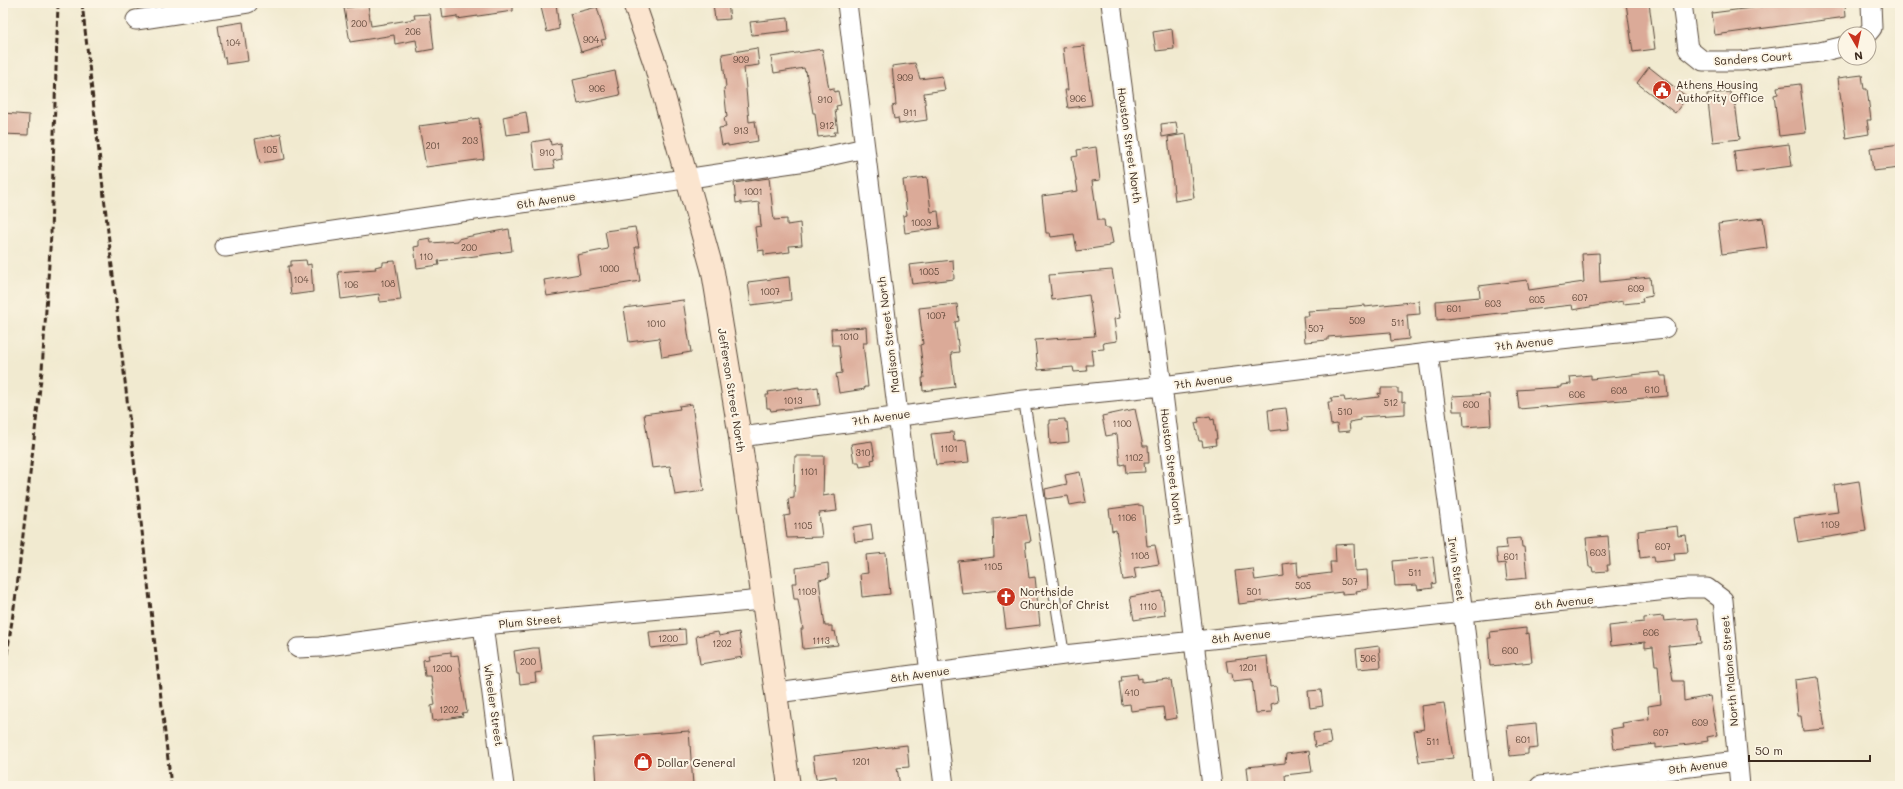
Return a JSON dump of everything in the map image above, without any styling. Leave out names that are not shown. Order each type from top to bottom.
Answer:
[{"type":"main road","name":"Jefferson Street North","points":[[634,3],[655,64],[713,272],[740,436],[789,786]]},
{"type":"street","points":[[136,20],[248,3]]},
{"type":"street","name":"Madison Street North","points":[[847,3],[944,786]]},
{"type":"street","name":"Houston Street North","points":[[1111,3],[1162,386],[1212,786]]},
{"type":"street","name":"Sanders Court","points":[[1682,3],[1688,49],[1703,61],[1741,61],[1820,52],[1837,48]]},
{"type":"street","points":[[1871,3],[1872,26]]},
{"type":"street","name":"6th Avenue","points":[[225,247],[806,161],[865,148]]},
{"type":"street","name":"7th Avenue","points":[[740,436],[1024,400],[1162,386],[1428,353],[1665,328]]},
{"type":"street","name":"Irvin Street","points":[[1428,353],[1463,612],[1483,786]]},
{"type":"street","name":"8th Avenue","points":[[777,693],[1064,655],[1194,640],[1686,588],[1707,588]]},
{"type":"street","name":"North Malone Street","points":[[1707,588],[1723,600],[1740,786]]},
{"type":"street","name":"Plum Street","points":[[298,648],[320,647],[483,625],[762,600]]},
{"type":"street","name":"Wheeler Street","points":[[483,625],[504,786]]},
{"type":"street","name":"9th Avenue","points":[[1540,786],[1737,761]]},
{"type":"lane","points":[[1024,400],[1064,655]]},
{"type":"building","points":[[441,3],[513,3],[513,11],[457,19],[457,16],[443,18]]},
{"type":"building","points":[[540,3],[556,3],[559,29],[547,32]]},
{"type":"building","points":[[713,3],[728,3],[730,19],[715,20]]},
{"type":"building","points":[[1626,3],[1649,3],[1655,49],[1633,52]]},
{"type":"building","points":[[1790,3],[1845,3],[1846,17],[1715,35],[1712,13]]},
{"type":"building","points":[[368,5],[371,26],[415,19],[414,15],[430,14],[434,49],[418,52],[416,40],[395,44],[394,35],[350,42],[344,8]]},
{"type":"building","points":[[597,7],[606,39],[601,40],[603,45],[581,52],[570,14]]},
{"type":"building","points":[[788,18],[789,31],[752,35],[750,22]]},
{"type":"building","points":[[243,22],[248,61],[226,64],[225,57],[223,58],[218,26]]},
{"type":"building","points":[[1172,29],[1174,49],[1156,51],[1153,32]]},
{"type":"building","points":[[1084,46],[1092,105],[1068,108],[1065,90],[1068,90],[1063,48]]},
{"type":"building","points":[[757,48],[759,65],[744,67],[749,122],[755,121],[758,141],[728,146],[728,144],[722,145],[719,128],[726,127],[724,118],[727,117],[724,88],[726,87],[722,54]]},
{"type":"building","points":[[822,49],[829,89],[834,88],[834,92],[838,91],[841,105],[836,106],[837,110],[835,110],[838,132],[834,132],[835,135],[818,137],[815,113],[813,113],[806,71],[805,72],[804,68],[774,73],[771,57]]},
{"type":"building","points":[[915,63],[920,79],[942,76],[945,90],[924,93],[927,120],[899,124],[898,118],[894,119],[892,106],[896,105],[892,66]]},
{"type":"building","name":"Athens Housing Authority Office","points":[[1649,67],[1687,97],[1675,113],[1637,83]]},
{"type":"building","points":[[615,71],[620,95],[578,104],[573,80]]},
{"type":"building","points":[[1862,75],[1864,89],[1867,89],[1871,120],[1867,120],[1869,134],[1846,138],[1838,78]]},
{"type":"building","points":[[1800,84],[1806,133],[1779,136],[1774,95],[1778,94],[1777,87]]},
{"type":"building","points":[[1730,92],[1731,96],[1734,96],[1740,139],[1713,142],[1707,94]]},
{"type":"building","points":[[526,112],[529,132],[506,135],[503,117]]},
{"type":"building","points":[[3,113],[29,115],[28,135],[3,134]]},
{"type":"building","points":[[479,118],[484,159],[426,167],[419,126]]},
{"type":"building","points":[[1176,122],[1178,134],[1162,137],[1161,124]]},
{"type":"building","points":[[281,134],[285,159],[260,163],[255,139]]},
{"type":"building","points":[[1186,134],[1194,198],[1175,201],[1168,137]]},
{"type":"building","points":[[550,139],[551,145],[560,143],[562,159],[553,161],[555,168],[535,170],[532,142]]},
{"type":"building","points":[[1789,144],[1792,166],[1737,173],[1734,151]]},
{"type":"building","points":[[1900,144],[1900,168],[1873,171],[1870,148]]},
{"type":"building","points":[[1096,147],[1100,180],[1092,181],[1098,220],[1104,220],[1105,228],[1110,228],[1113,243],[1109,244],[1109,246],[1077,251],[1074,234],[1051,237],[1050,233],[1046,233],[1042,196],[1078,191],[1072,157],[1078,156],[1077,150]]},
{"type":"building","points":[[927,177],[931,212],[938,211],[940,228],[905,233],[903,216],[907,215],[903,180]]},
{"type":"building","points":[[769,178],[774,220],[787,219],[787,225],[800,223],[802,245],[789,246],[790,252],[764,255],[764,250],[758,251],[755,227],[761,226],[759,202],[741,204],[741,202],[736,203],[734,183]]},
{"type":"building","points":[[1763,218],[1767,248],[1722,254],[1718,224]]},
{"type":"building","points":[[635,227],[639,247],[635,247],[640,281],[547,296],[544,280],[580,274],[577,255],[608,249],[605,231]]},
{"type":"building","points":[[509,229],[512,251],[438,261],[439,265],[417,268],[414,247],[419,246],[419,240],[430,238],[431,243],[458,241],[458,239],[466,237]]},
{"type":"building","points":[[1599,253],[1600,282],[1650,277],[1652,296],[1642,298],[1643,302],[1623,304],[1623,301],[1573,310],[1572,305],[1437,320],[1436,301],[1480,297],[1479,286],[1527,280],[1529,290],[1584,282],[1582,254]]},
{"type":"building","points":[[306,260],[307,265],[311,264],[313,292],[291,295],[288,266],[291,266],[291,261]]},
{"type":"building","points":[[953,260],[954,279],[912,284],[909,265]]},
{"type":"building","points":[[395,261],[401,300],[380,302],[379,294],[341,299],[338,272],[376,269],[375,267],[383,265],[383,262]]},
{"type":"building","points":[[1112,270],[1120,318],[1114,319],[1117,341],[1103,343],[1104,349],[1091,350],[1093,365],[1086,365],[1087,371],[1074,372],[1073,367],[1038,370],[1035,340],[1095,336],[1089,295],[1052,300],[1049,275]]},
{"type":"building","points":[[789,277],[791,300],[751,305],[748,282]]},
{"type":"building","points":[[683,300],[691,352],[662,357],[659,338],[629,342],[624,308]]},
{"type":"building","points":[[1419,301],[1420,314],[1407,315],[1409,339],[1391,341],[1390,332],[1328,337],[1328,340],[1305,342],[1303,316],[1309,316],[1308,311],[1347,309],[1347,307],[1365,305],[1365,307]]},
{"type":"building","points":[[957,304],[959,321],[955,322],[959,352],[951,353],[955,387],[923,391],[922,378],[924,378],[920,345],[923,344],[919,308]]},
{"type":"building","points":[[866,327],[867,343],[863,343],[868,387],[864,387],[865,389],[839,393],[836,374],[842,373],[839,345],[832,345],[831,329]]},
{"type":"building","points":[[1660,372],[1661,376],[1666,376],[1668,396],[1519,409],[1517,390],[1561,387],[1561,385],[1571,384],[1570,377],[1591,375],[1591,379]]},
{"type":"building","points":[[799,387],[799,390],[818,387],[820,405],[771,411],[770,408],[767,408],[766,395],[769,395],[768,392]]},
{"type":"building","points":[[1381,388],[1398,388],[1398,393],[1402,393],[1402,402],[1405,401],[1405,414],[1361,417],[1361,420],[1349,422],[1350,431],[1338,432],[1337,424],[1331,425],[1328,402],[1332,402],[1331,398],[1344,397],[1345,401],[1379,397],[1378,393],[1381,394]]},
{"type":"building","points":[[1489,394],[1491,425],[1464,427],[1463,411],[1453,411],[1452,396]]},
{"type":"building","points":[[692,404],[704,491],[675,495],[670,466],[652,468],[644,414],[680,409],[679,406]]},
{"type":"building","points":[[1286,408],[1289,429],[1270,431],[1268,410]]},
{"type":"building","points":[[1135,409],[1143,446],[1148,446],[1149,463],[1144,463],[1145,472],[1126,473],[1125,464],[1120,465],[1117,434],[1106,436],[1102,416]]},
{"type":"building","points":[[1210,416],[1211,420],[1214,419],[1217,439],[1215,439],[1216,445],[1203,447],[1202,441],[1199,441],[1195,423],[1199,422],[1198,418]]},
{"type":"building","points":[[1065,419],[1065,422],[1067,422],[1069,442],[1050,444],[1050,420]]},
{"type":"building","points":[[953,432],[954,441],[966,440],[969,462],[936,465],[931,434]]},
{"type":"building","points":[[872,441],[875,459],[871,460],[872,465],[860,467],[859,462],[854,462],[851,444]]},
{"type":"building","points":[[795,456],[824,456],[823,496],[835,494],[837,511],[819,513],[822,537],[787,538],[784,516],[790,515],[788,499],[794,498]]},
{"type":"building","points":[[1080,472],[1086,502],[1070,505],[1068,496],[1046,499],[1045,489],[1067,484],[1065,475]]},
{"type":"building","points":[[1859,481],[1866,531],[1798,542],[1794,518],[1838,512],[1834,485]]},
{"type":"building","points":[[1139,505],[1143,506],[1147,546],[1155,545],[1159,564],[1134,568],[1136,578],[1123,580],[1116,530],[1112,531],[1109,509]]},
{"type":"building","points":[[1026,514],[1031,541],[1025,542],[1029,578],[1035,577],[1040,625],[1006,629],[1001,590],[962,594],[958,561],[994,557],[993,518]]},
{"type":"building","points":[[871,524],[873,540],[855,542],[853,527]]},
{"type":"building","points":[[1677,526],[1678,536],[1686,535],[1688,552],[1674,553],[1675,560],[1655,562],[1654,556],[1640,558],[1638,531]]},
{"type":"building","points":[[1608,536],[1610,565],[1607,565],[1608,571],[1593,572],[1592,567],[1589,567],[1586,538]]},
{"type":"building","points":[[1521,538],[1522,547],[1524,547],[1527,578],[1507,580],[1505,563],[1498,564],[1496,549],[1507,548],[1506,539]]},
{"type":"building","points":[[1354,544],[1355,571],[1367,570],[1368,589],[1356,591],[1357,593],[1342,594],[1342,592],[1239,604],[1235,571],[1253,569],[1255,580],[1284,576],[1283,564],[1297,562],[1298,577],[1331,573],[1330,562],[1336,562],[1335,545]]},
{"type":"building","points":[[886,553],[890,594],[862,597],[860,574],[868,573],[866,555]]},
{"type":"building","points":[[1433,557],[1436,583],[1432,584],[1433,588],[1418,590],[1417,585],[1395,586],[1393,561]]},
{"type":"building","points":[[828,563],[829,578],[819,580],[825,626],[832,626],[832,632],[835,631],[838,645],[803,649],[801,629],[803,629],[798,599],[794,599],[792,583],[797,583],[796,568]]},
{"type":"building","points":[[1162,591],[1165,615],[1134,620],[1130,597]]},
{"type":"building","points":[[1663,616],[1664,621],[1698,618],[1701,643],[1668,646],[1673,681],[1683,681],[1684,701],[1710,696],[1717,735],[1707,737],[1708,741],[1689,744],[1656,748],[1656,744],[1614,749],[1611,729],[1623,727],[1622,723],[1649,719],[1648,706],[1661,704],[1658,665],[1655,665],[1653,647],[1645,648],[1645,642],[1611,646],[1609,626],[1644,622],[1644,618]]},
{"type":"building","points":[[1526,628],[1526,634],[1529,633],[1532,662],[1490,666],[1488,638],[1491,638],[1490,632]]},
{"type":"building","points":[[685,629],[686,644],[651,648],[649,632]]},
{"type":"building","points":[[718,632],[719,636],[739,632],[743,657],[700,664],[696,636]]},
{"type":"building","points":[[1379,646],[1381,667],[1358,669],[1356,649]]},
{"type":"building","points":[[539,648],[542,672],[535,673],[536,682],[520,684],[514,651]]},
{"type":"building","points":[[451,652],[451,656],[458,655],[467,712],[462,713],[463,716],[433,721],[431,706],[435,705],[431,676],[425,676],[423,660],[429,659],[428,655]]},
{"type":"building","points":[[1267,656],[1270,687],[1276,686],[1278,702],[1271,704],[1272,712],[1256,713],[1252,679],[1233,681],[1232,673],[1228,673],[1226,661]]},
{"type":"building","points":[[1137,674],[1138,679],[1142,678],[1142,682],[1168,679],[1171,680],[1177,718],[1165,720],[1163,707],[1131,711],[1130,704],[1122,705],[1119,681],[1122,681],[1121,676]]},
{"type":"building","points":[[1818,677],[1825,729],[1803,731],[1801,716],[1798,716],[1795,680]]},
{"type":"building","points":[[1321,690],[1323,706],[1310,708],[1308,691]]},
{"type":"building","points":[[1444,703],[1453,758],[1419,762],[1414,731],[1424,729],[1421,706]]},
{"type":"building","points":[[1536,723],[1538,748],[1528,749],[1528,754],[1510,756],[1507,726]]},
{"type":"building","name":"Dollar General","points":[[689,731],[693,785],[596,786],[593,738]]},
{"type":"building","points":[[1329,731],[1331,744],[1315,747],[1313,733]]},
{"type":"building","points":[[907,745],[909,767],[897,768],[900,786],[837,786],[836,776],[816,779],[813,756]]},
{"type":"building","points":[[1309,751],[1312,772],[1285,775],[1286,786],[1249,786],[1247,767],[1285,763],[1286,754]]},
{"type":"railway","points":[[3,681],[17,587],[42,370],[51,234],[58,3]]},
{"type":"railway","points":[[82,3],[171,786]]},
{"type":"place","name":"Athens Housing Authority Office","points":[[1662,90]]},
{"type":"place","name":"Northside Church of Christ","points":[[1006,597]]},
{"type":"place","name":"Dollar General","points":[[643,762]]}]
